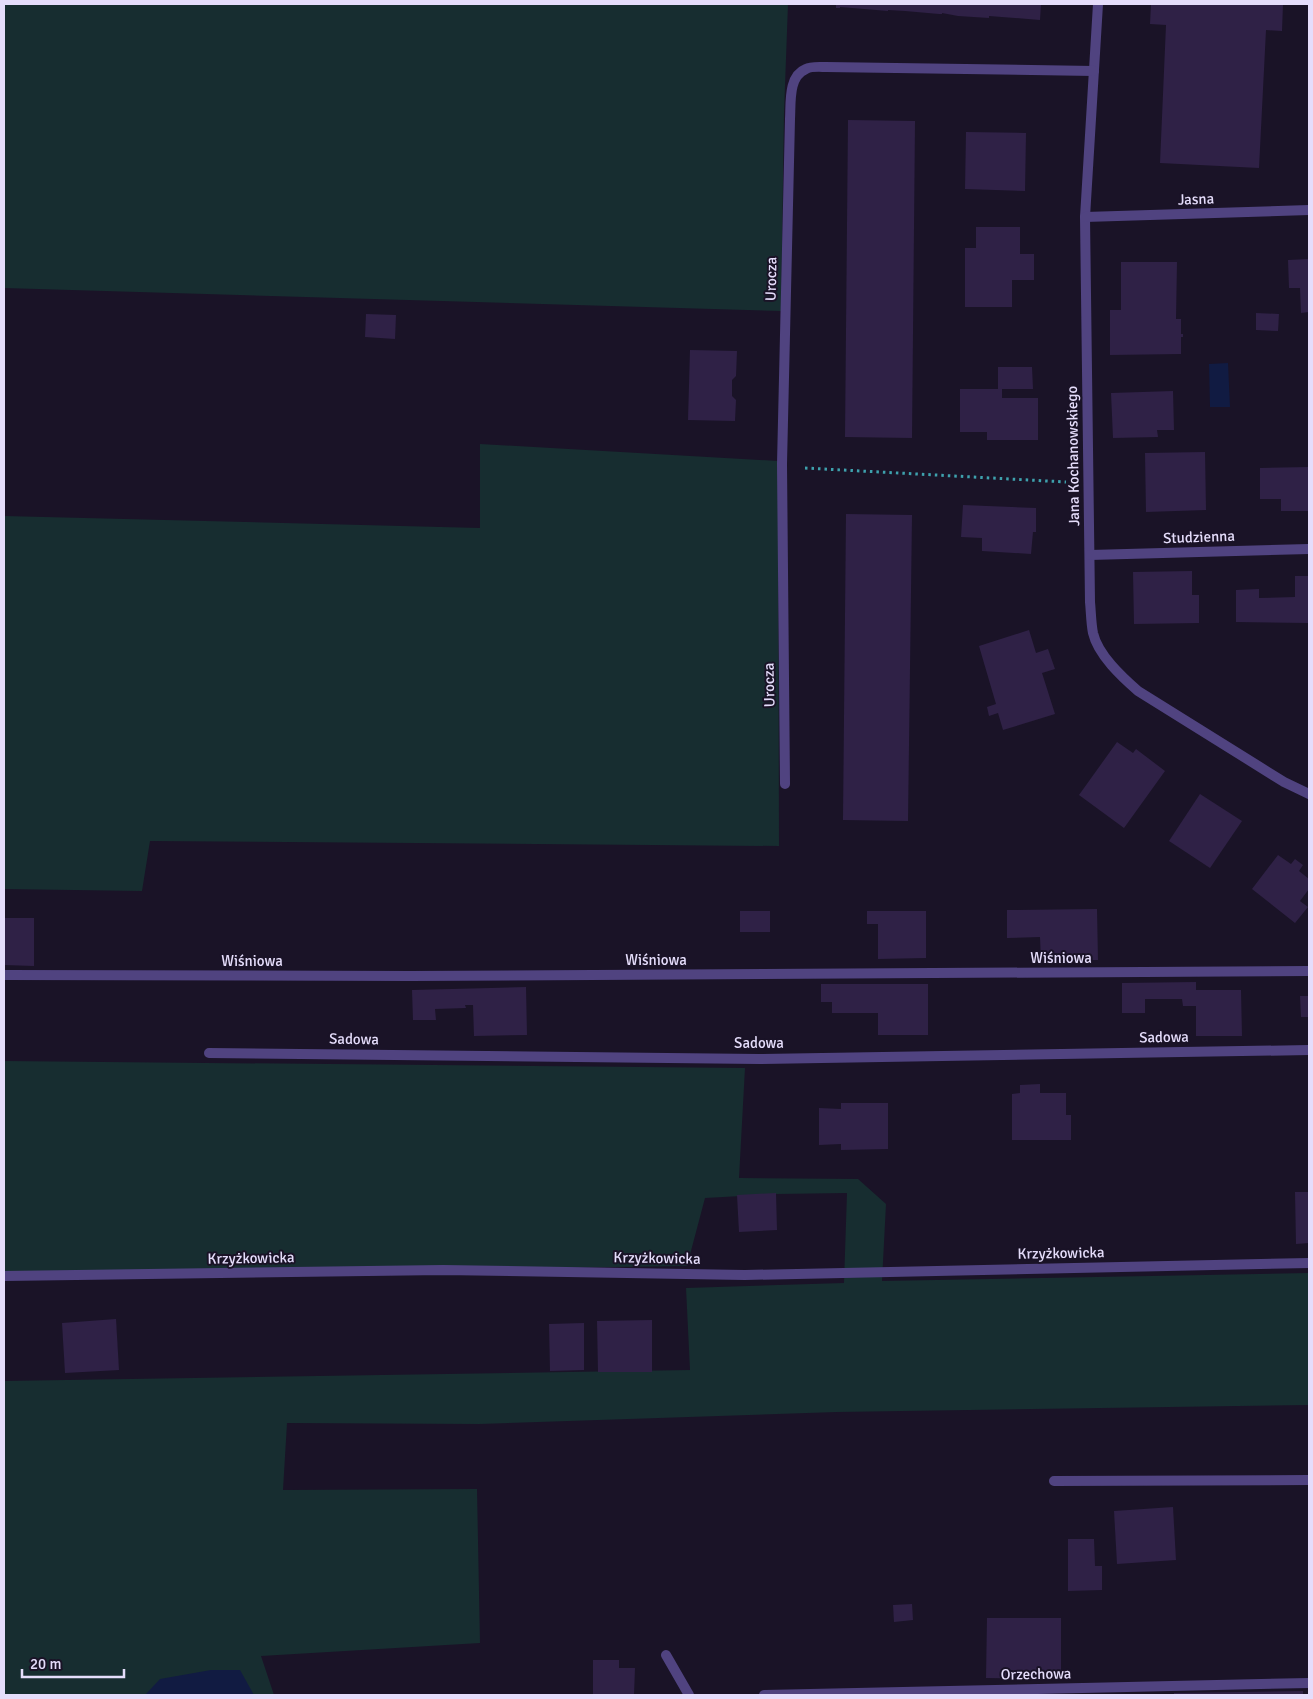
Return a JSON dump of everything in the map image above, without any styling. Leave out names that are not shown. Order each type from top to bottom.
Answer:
[{"type":"street","name":"Jana Kochanowskiego","points":[[1098,4],[1085,217],[1090,602],[1094,635],[1107,660],[1119,675],[1138,691],[1284,782],[1309,794]]},
{"type":"street","name":"Urocza","points":[[785,784],[782,467],[790,119],[792,92],[797,77],[807,68],[826,67],[1094,71]]},
{"type":"street","name":"Jasna","points":[[1085,217],[1309,210]]},
{"type":"street","name":"Studzienna","points":[[1090,555],[1309,549]]},
{"type":"street","name":"Wiśniowa","points":[[4,975],[421,976],[1309,972]]},
{"type":"street","name":"Sadowa","points":[[209,1053],[759,1059],[1309,1050]]},
{"type":"street","name":"Krzyżkowicka","points":[[4,1276],[443,1270],[745,1275],[1309,1263]]},
{"type":"street","points":[[1054,1481],[1309,1480]]},
{"type":"street","points":[[666,1655],[690,1695]]},
{"type":"street","name":"Orzechowa","points":[[764,1695],[1309,1683]]},
{"type":"path","points":[[782,467],[1089,483]]},
{"type":"green space","points":[[4,4],[788,4],[784,113],[781,311],[4,288]]},
{"type":"green space","points":[[480,444],[778,461],[779,846],[150,841],[142,891],[4,889],[4,516],[480,528]]},
{"type":"green space","points":[[4,1061],[745,1068],[739,1178],[858,1179],[886,1204],[882,1281],[1309,1273],[1309,1405],[837,1412],[479,1424],[287,1423],[283,1490],[477,1489],[480,1643],[261,1656],[274,1695],[4,1695],[4,1381],[690,1370],[686,1288],[844,1283],[847,1193],[705,1198],[687,1266],[4,1276]]},
{"type":"water","points":[[1228,363],[1230,407],[1210,407],[1209,364]]},
{"type":"water","points":[[211,1670],[240,1670],[254,1695],[145,1695],[160,1679]]},
{"type":"building","points":[[836,4],[1041,4],[1040,20],[836,8]]},
{"type":"building","points":[[1151,4],[1283,4],[1282,31],[1266,30],[1259,168],[1160,163],[1166,25],[1150,24]]},
{"type":"building","points":[[848,120],[915,121],[912,438],[845,437]]},
{"type":"building","points":[[966,132],[1026,133],[1025,191],[965,189]]},
{"type":"building","points":[[976,227],[1020,227],[1020,254],[1034,254],[1034,280],[1012,280],[1012,307],[965,307],[965,248],[976,248]]},
{"type":"building","points":[[1309,259],[1309,312],[1301,313],[1300,288],[1289,288],[1288,260]]},
{"type":"building","points":[[1121,262],[1177,262],[1176,319],[1181,319],[1181,334],[1183,334],[1183,337],[1181,337],[1181,354],[1110,355],[1110,310],[1121,310]]},
{"type":"building","points":[[1256,313],[1279,314],[1278,331],[1256,330]]},
{"type":"building","points":[[366,314],[396,315],[395,339],[365,337]]},
{"type":"building","points":[[690,350],[737,351],[736,376],[732,380],[732,396],[736,400],[735,421],[688,420]]},
{"type":"building","points":[[998,367],[1032,367],[1033,389],[1002,389],[1002,398],[1038,398],[1038,440],[987,440],[987,432],[960,432],[960,389],[998,389]]},
{"type":"building","points":[[1173,391],[1174,430],[1157,430],[1158,437],[1113,438],[1111,393]]},
{"type":"building","points":[[1205,452],[1206,510],[1146,512],[1145,453]]},
{"type":"building","points":[[1309,467],[1309,511],[1281,511],[1281,499],[1260,499],[1260,468]]},
{"type":"building","points":[[963,505],[1036,508],[1036,532],[1033,532],[1031,554],[982,551],[982,538],[961,537]]},
{"type":"building","points":[[846,514],[912,515],[908,821],[843,820]]},
{"type":"building","points":[[1192,571],[1192,595],[1199,595],[1199,623],[1134,624],[1133,572]]},
{"type":"building","points":[[1295,576],[1309,576],[1309,623],[1236,622],[1236,590],[1259,589],[1259,598],[1295,597]]},
{"type":"building","points":[[1029,630],[1036,653],[1048,649],[1055,669],[1042,673],[1055,714],[1003,730],[998,713],[989,716],[987,707],[996,704],[979,646]]},
{"type":"building","points":[[1117,742],[1133,753],[1136,749],[1165,771],[1124,828],[1079,795]]},
{"type":"building","points":[[1200,794],[1242,821],[1210,868],[1169,841]]},
{"type":"building","points":[[1278,855],[1291,864],[1295,859],[1303,865],[1299,871],[1309,879],[1309,889],[1300,901],[1308,907],[1295,923],[1252,889]]},
{"type":"building","points":[[1097,909],[1098,960],[1041,961],[1040,937],[1007,938],[1007,910]]},
{"type":"building","points":[[740,911],[770,911],[770,932],[740,932]]},
{"type":"building","points":[[867,911],[926,911],[926,958],[878,959],[878,924],[867,924]]},
{"type":"building","points":[[4,918],[34,918],[34,966],[4,965]]},
{"type":"building","points":[[1196,982],[1196,990],[1241,990],[1242,1036],[1196,1036],[1196,1006],[1183,1006],[1182,999],[1145,999],[1145,1013],[1122,1013],[1122,983]]},
{"type":"building","points":[[821,984],[928,984],[928,1035],[878,1035],[878,1013],[832,1013],[832,1002],[821,1002]]},
{"type":"building","points":[[526,987],[527,1035],[474,1036],[473,1005],[465,1005],[466,1008],[435,1009],[436,1020],[413,1020],[412,990]]},
{"type":"building","points":[[1300,996],[1309,996],[1309,1017],[1301,1017]]},
{"type":"building","points":[[1040,1084],[1040,1093],[1066,1093],[1066,1115],[1071,1115],[1071,1140],[1012,1140],[1012,1094],[1020,1093],[1020,1085]]},
{"type":"building","points":[[841,1103],[888,1103],[888,1149],[841,1150],[841,1144],[819,1145],[819,1108],[841,1109]]},
{"type":"building","points":[[1295,1192],[1309,1192],[1309,1243],[1296,1244]]},
{"type":"building","points":[[776,1193],[777,1230],[739,1232],[737,1195]]},
{"type":"building","points":[[116,1319],[119,1370],[65,1373],[62,1323]]},
{"type":"building","points":[[652,1320],[652,1372],[598,1372],[597,1321]]},
{"type":"building","points":[[584,1323],[584,1370],[550,1371],[549,1324]]},
{"type":"building","points":[[1173,1507],[1176,1560],[1117,1564],[1114,1511]]},
{"type":"building","points":[[1068,1539],[1094,1539],[1095,1566],[1102,1566],[1102,1590],[1068,1591]]},
{"type":"building","points":[[912,1604],[913,1620],[894,1622],[893,1605]]},
{"type":"building","points":[[987,1618],[1061,1618],[1061,1679],[986,1678]]},
{"type":"building","points":[[593,1660],[619,1660],[619,1668],[635,1668],[634,1695],[593,1695]]},
{"type":"building","points":[[1303,1691],[1303,1695],[1174,1695],[1174,1693]]}]
